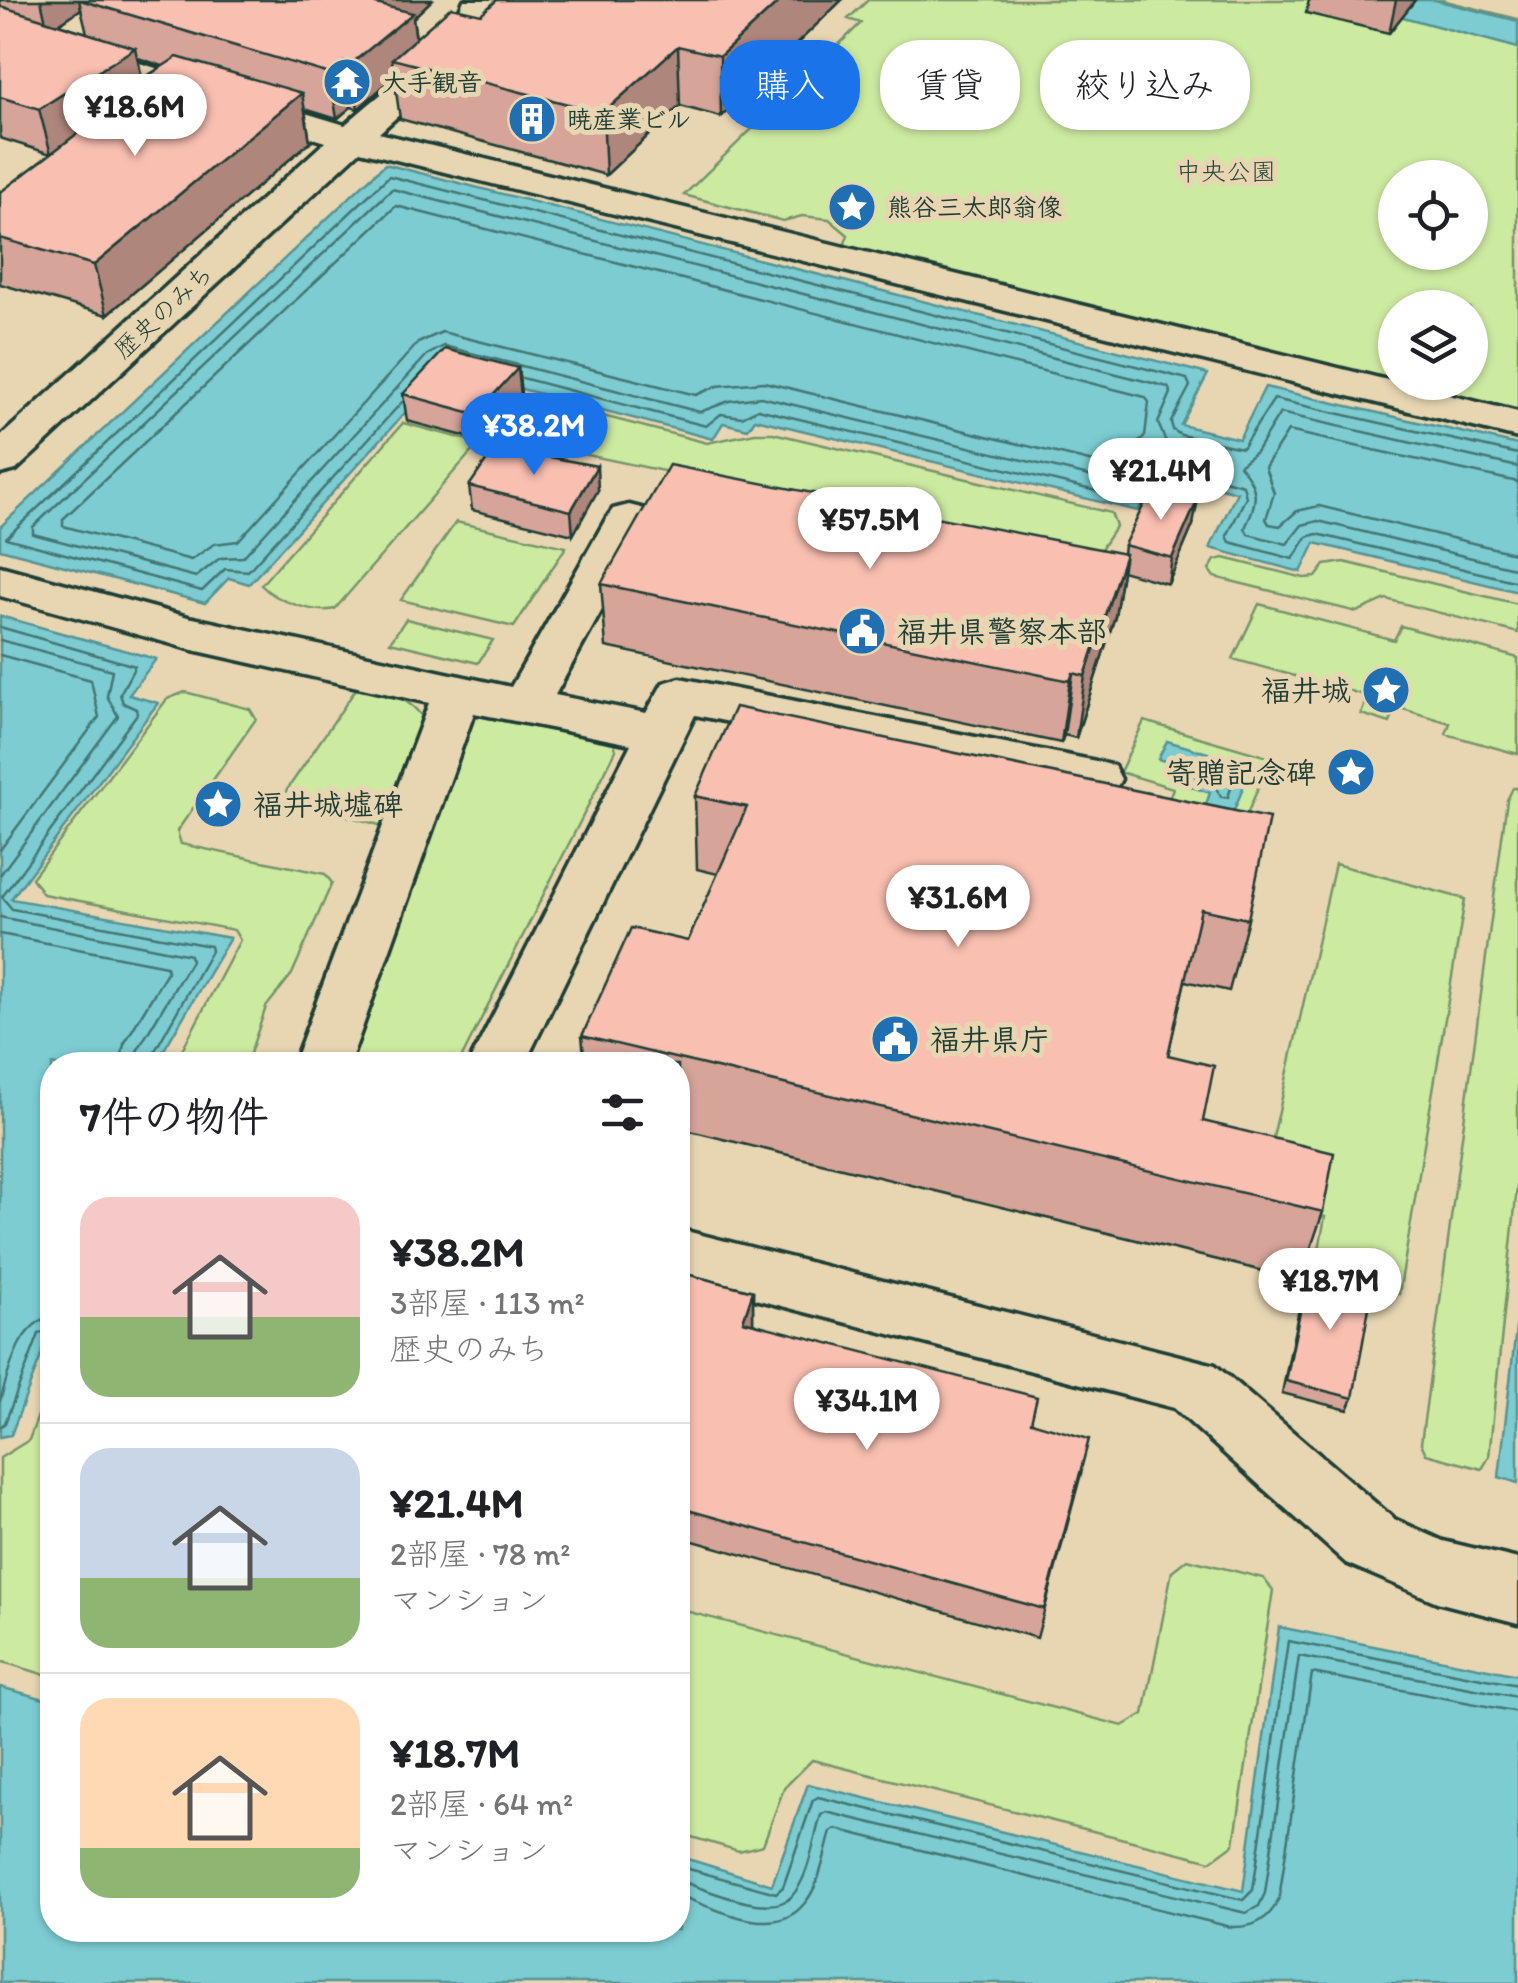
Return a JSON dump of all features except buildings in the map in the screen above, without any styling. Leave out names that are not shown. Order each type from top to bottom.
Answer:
[{"type":"street","name":"歴史のみち","points":[[0,461],[461,36],[482,0]]},
{"type":"street","points":[[54,48],[85,27]]},
{"type":"street","points":[[0,31],[181,89],[339,149],[1518,425]]},
{"type":"street","points":[[148,110],[181,89]]},
{"type":"street","points":[[525,705],[629,519]]},
{"type":"street","points":[[0,581],[193,634],[661,733]]},
{"type":"street","points":[[326,1052],[458,693]]},
{"type":"street","points":[[502,1052],[680,694],[1096,778]]},
{"type":"street","points":[[690,1257],[1193,1384],[1370,1541],[1437,1571],[1518,1592]]},
{"type":"green space","name":"中央公園","points":[[868,0],[1442,0],[1518,19],[1518,417],[1450,400],[1488,400],[1488,290],[1378,290],[1378,382],[843,249],[848,235],[829,219],[802,216],[783,221],[684,195],[751,130],[860,130],[860,40],[844,40],[861,23],[848,19]]},
{"type":"green space","points":[[526,396],[707,443],[773,433],[1111,513],[1116,526],[1099,552],[1072,557],[492,435]]},
{"type":"green space","points":[[403,423],[479,443],[335,609],[306,608],[268,591],[261,585]]},
{"type":"green space","points":[[456,522],[566,547],[514,627],[401,600]]},
{"type":"green space","points":[[1224,558],[1304,578],[1316,577],[1325,565],[1344,562],[1518,604],[1518,633],[1386,599],[1357,612],[1214,577],[1209,570],[1215,560]]},
{"type":"green space","points":[[1259,604],[1394,640],[1401,626],[1518,658],[1518,754],[1446,734],[1450,723],[1396,707],[1390,723],[1361,714],[1368,696],[1233,659]]},
{"type":"green space","points":[[406,619],[493,640],[478,663],[390,642]]},
{"type":"green space","points":[[356,689],[397,697],[413,706],[426,723],[386,827],[282,797]]},
{"type":"green space","points":[[185,692],[250,709],[256,719],[177,831],[181,844],[325,874],[332,883],[292,974],[266,1007],[250,1052],[181,1052],[240,940],[234,930],[43,894],[32,878],[167,699]]},
{"type":"green space","points":[[478,716],[614,743],[616,750],[465,1052],[349,1052],[463,727]]},
{"type":"green space","points":[[1144,721],[1271,758],[1235,842],[1167,804],[1173,788],[1120,772]]},
{"type":"green space","points":[[1513,788],[1518,788],[1518,1178],[1489,1457],[1482,1469],[1426,1454],[1421,1443],[1507,800]]},
{"type":"green space","points":[[1335,864],[1465,899],[1399,1294],[1315,1271],[1325,1217],[1259,1199]]},
{"type":"green space","points":[[40,1410],[40,1673],[0,1661],[0,1458],[29,1440]]},
{"type":"green space","points":[[1187,1559],[1263,1578],[1273,1590],[1234,1844],[1211,1861],[812,1760],[784,1788],[763,1845],[739,1851],[690,1837],[690,1612],[1123,1726],[1144,1714],[1172,1571]]},
{"type":"water","points":[[1340,0],[1435,0],[1518,21],[1518,48]]},
{"type":"water","points":[[385,164],[1208,374],[1181,425],[1239,439],[1265,387],[1518,445],[1518,592],[1315,543],[1301,572],[1210,548],[1237,492],[1158,472],[1138,511],[755,419],[748,429],[723,423],[713,439],[445,369],[249,584],[229,578],[205,603],[0,549],[0,527]]},
{"type":"water","points":[[0,616],[156,659],[129,695],[158,703],[11,899],[230,938],[163,1052],[40,1052],[40,1359],[11,1435],[0,1437]]},
{"type":"water","points":[[1167,741],[1252,766],[1232,815],[1205,807],[1210,793],[1180,783],[1186,768],[1158,759]]},
{"type":"water","points":[[1518,1311],[1518,1483],[1499,1477]]},
{"type":"water","points":[[1279,1627],[1518,1675],[1518,1983],[0,1983],[0,1687],[40,1698],[40,1942],[690,1942],[690,1860],[772,1885],[808,1784],[1243,1891]]},
{"type":"place","name":"大手観音","points":[[347,82]]},
{"type":"place","name":"暁産業ビル","points":[[532,119]]},
{"type":"place","name":"熊谷三太郎翁像","points":[[852,207]]},
{"type":"place","name":"福井県警察本部","points":[[862,631]]},
{"type":"place","name":"福井城","points":[[1386,690]]},
{"type":"place","name":"寄贈記念碑","points":[[1351,772]]},
{"type":"place","name":"福井城墟碑","points":[[218,804]]},
{"type":"place","name":"福井県庁","points":[[895,1039]]}]
